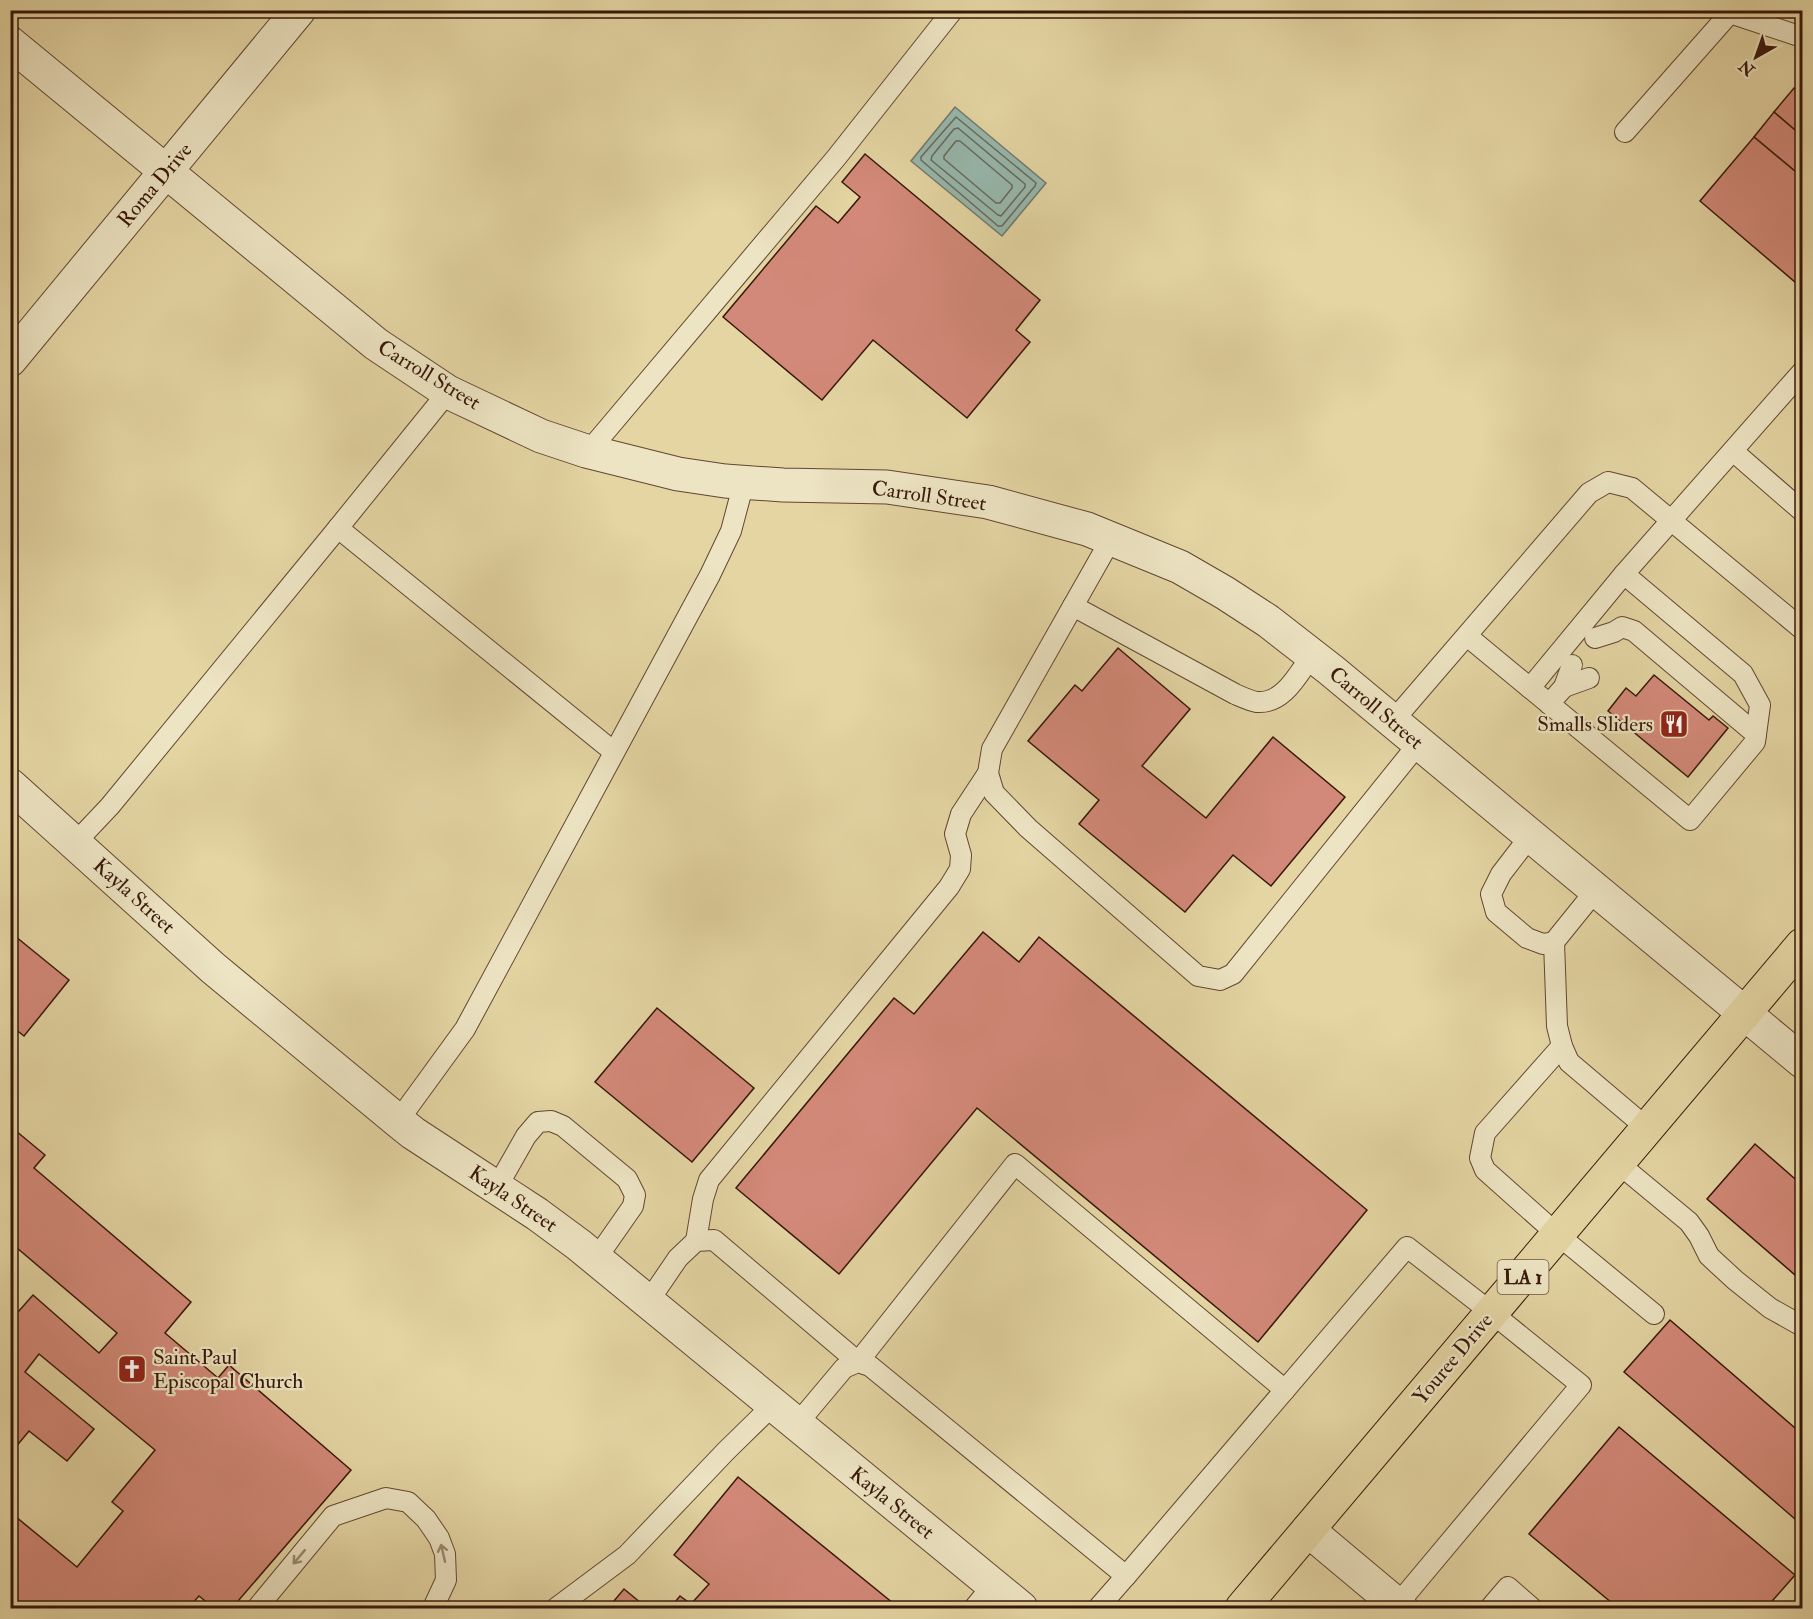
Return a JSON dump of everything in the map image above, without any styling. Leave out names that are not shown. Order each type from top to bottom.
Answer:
[{"type":"main road","name":"Youree Drive","points":[[1242,1608],[1803,945]]},
{"type":"street","name":"Roma Drive","points":[[10,360],[299,10]]},
{"type":"street","name":"Carroll Street","points":[[10,43],[376,344],[448,392],[541,436],[588,452],[678,474],[744,482],[886,487],[988,502],[1087,529],[1180,567],[1268,621],[1393,721],[1803,1061]]},
{"type":"street","name":"Kayla Street","points":[[10,784],[213,968],[398,1121],[537,1214],[596,1259],[785,1415],[983,1597],[1021,1608]]},
{"type":"street","points":[[1308,1530],[1399,1607]]},
{"type":"lane","points":[[588,452],[836,158],[953,10]]},
{"type":"lane","points":[[1625,132],[1730,13],[1803,37]]},
{"type":"lane","points":[[1530,688],[1624,574],[1803,372]]},
{"type":"lane","points":[[76,843],[110,806],[448,392]]},
{"type":"lane","points":[[1734,452],[1803,511]]},
{"type":"lane","points":[[398,1121],[465,1029],[710,575],[731,531],[744,482]]},
{"type":"lane","points":[[1393,721],[1589,493],[1608,482],[1632,488],[1803,629]]},
{"type":"lane","points":[[338,528],[614,752]]},
{"type":"lane","points":[[648,1302],[678,1258],[696,1241],[703,1199],[709,1180],[949,887],[960,869],[961,855],[955,834],[961,814],[988,773],[992,749],[1111,539]]},
{"type":"lane","points":[[1467,636],[1690,820],[1755,742],[1760,705],[1743,674],[1624,574]]},
{"type":"lane","points":[[1073,606],[1235,694],[1256,702],[1270,701],[1282,694],[1312,656]]},
{"type":"lane","points":[[1611,652],[1604,635],[1622,627],[1634,631],[1756,734]]},
{"type":"lane","points":[[1549,704],[1564,687],[1572,665]]},
{"type":"lane","points":[[1564,687],[1589,678]]},
{"type":"lane","points":[[988,773],[994,793],[1028,828],[1198,976],[1220,980],[1233,974],[1419,743]]},
{"type":"lane","points":[[1531,835],[1501,874],[1491,894],[1496,912],[1527,938],[1543,944],[1554,942],[1596,890]]},
{"type":"lane","points":[[1554,942],[1557,1015],[1562,1046],[1569,1062],[1648,1129]]},
{"type":"lane","points":[[1562,1046],[1485,1133],[1480,1158],[1485,1170],[1558,1235],[1654,1314]]},
{"type":"lane","points":[[497,1187],[526,1136],[538,1122],[551,1121],[563,1126],[627,1179],[635,1195],[633,1206],[596,1259]]},
{"type":"lane","points":[[556,1608],[627,1555],[726,1451],[785,1415],[844,1368],[858,1362],[1015,1164],[1285,1390]]},
{"type":"lane","points":[[1619,1164],[1689,1222],[1700,1236],[1710,1256],[1735,1280],[1770,1308],[1803,1326]]},
{"type":"lane","points":[[696,1241],[714,1240],[858,1362],[870,1366],[1126,1576]]},
{"type":"lane","points":[[1098,1608],[1407,1247],[1581,1386],[1399,1607]]},
{"type":"lane","points":[[257,1608],[333,1516],[386,1498],[408,1502],[426,1519],[439,1538],[445,1554],[446,1580],[434,1608]]},
{"type":"lane","points":[[1490,1608],[1508,1587],[1532,1608]]},
{"type":"water","points":[[955,107],[1046,183],[1002,236],[911,161]]},
{"type":"building","points":[[1794,88],[1802,95],[1802,136],[1774,112]]},
{"type":"building","points":[[1774,112],[1802,136],[1802,177],[1754,137]]},
{"type":"building","points":[[1754,137],[1802,177],[1802,288],[1700,201]]},
{"type":"building","points":[[865,154],[1040,300],[1016,330],[1030,342],[967,418],[873,340],[822,400],[723,317],[816,206],[838,223],[860,197],[842,182]]},
{"type":"building","points":[[1118,648],[1190,709],[1142,766],[1206,818],[1273,737],[1345,797],[1271,886],[1233,855],[1185,912],[1079,824],[1099,800],[1028,741],[1075,685],[1082,691]]},
{"type":"building","name":"Smalls Sliders","points":[[1654,675],[1709,720],[1713,716],[1728,728],[1688,777],[1608,711],[1626,688],[1636,696]]},
{"type":"building","points":[[10,932],[69,980],[24,1036],[10,1025]]},
{"type":"building","points":[[983,932],[1019,962],[1039,937],[1367,1210],[1258,1342],[977,1108],[839,1274],[736,1188],[894,998],[914,1014]]},
{"type":"building","points":[[657,1008],[754,1088],[692,1162],[595,1082]]},
{"type":"building","name":"Saint Paul Episcopal Church","points":[[10,1126],[45,1155],[34,1168],[191,1302],[165,1333],[218,1378],[229,1365],[351,1470],[232,1608],[214,1608],[199,1596],[188,1608],[13,1608],[10,1606],[10,1512],[77,1567],[123,1511],[112,1502],[155,1450],[39,1354],[25,1372],[94,1429],[67,1461],[29,1431],[10,1454],[10,1321],[33,1295],[99,1353],[117,1333],[10,1242]]},
{"type":"building","points":[[1755,1144],[1802,1185],[1802,1281],[1707,1199]]},
{"type":"building","points":[[1670,1320],[1802,1434],[1802,1525],[1624,1372]]},
{"type":"building","points":[[1619,1427],[1795,1575],[1766,1608],[1618,1608],[1529,1534]]},
{"type":"building","points":[[738,1477],[899,1608],[670,1608],[680,1596],[691,1604],[709,1584],[674,1555]]},
{"type":"building","points":[[624,1589],[647,1608],[608,1608]]},
{"type":"place","name":"Smalls Sliders","points":[[1674,724]]},
{"type":"place","name":"Saint Paul Episcopal Church","points":[[132,1369]]}]
